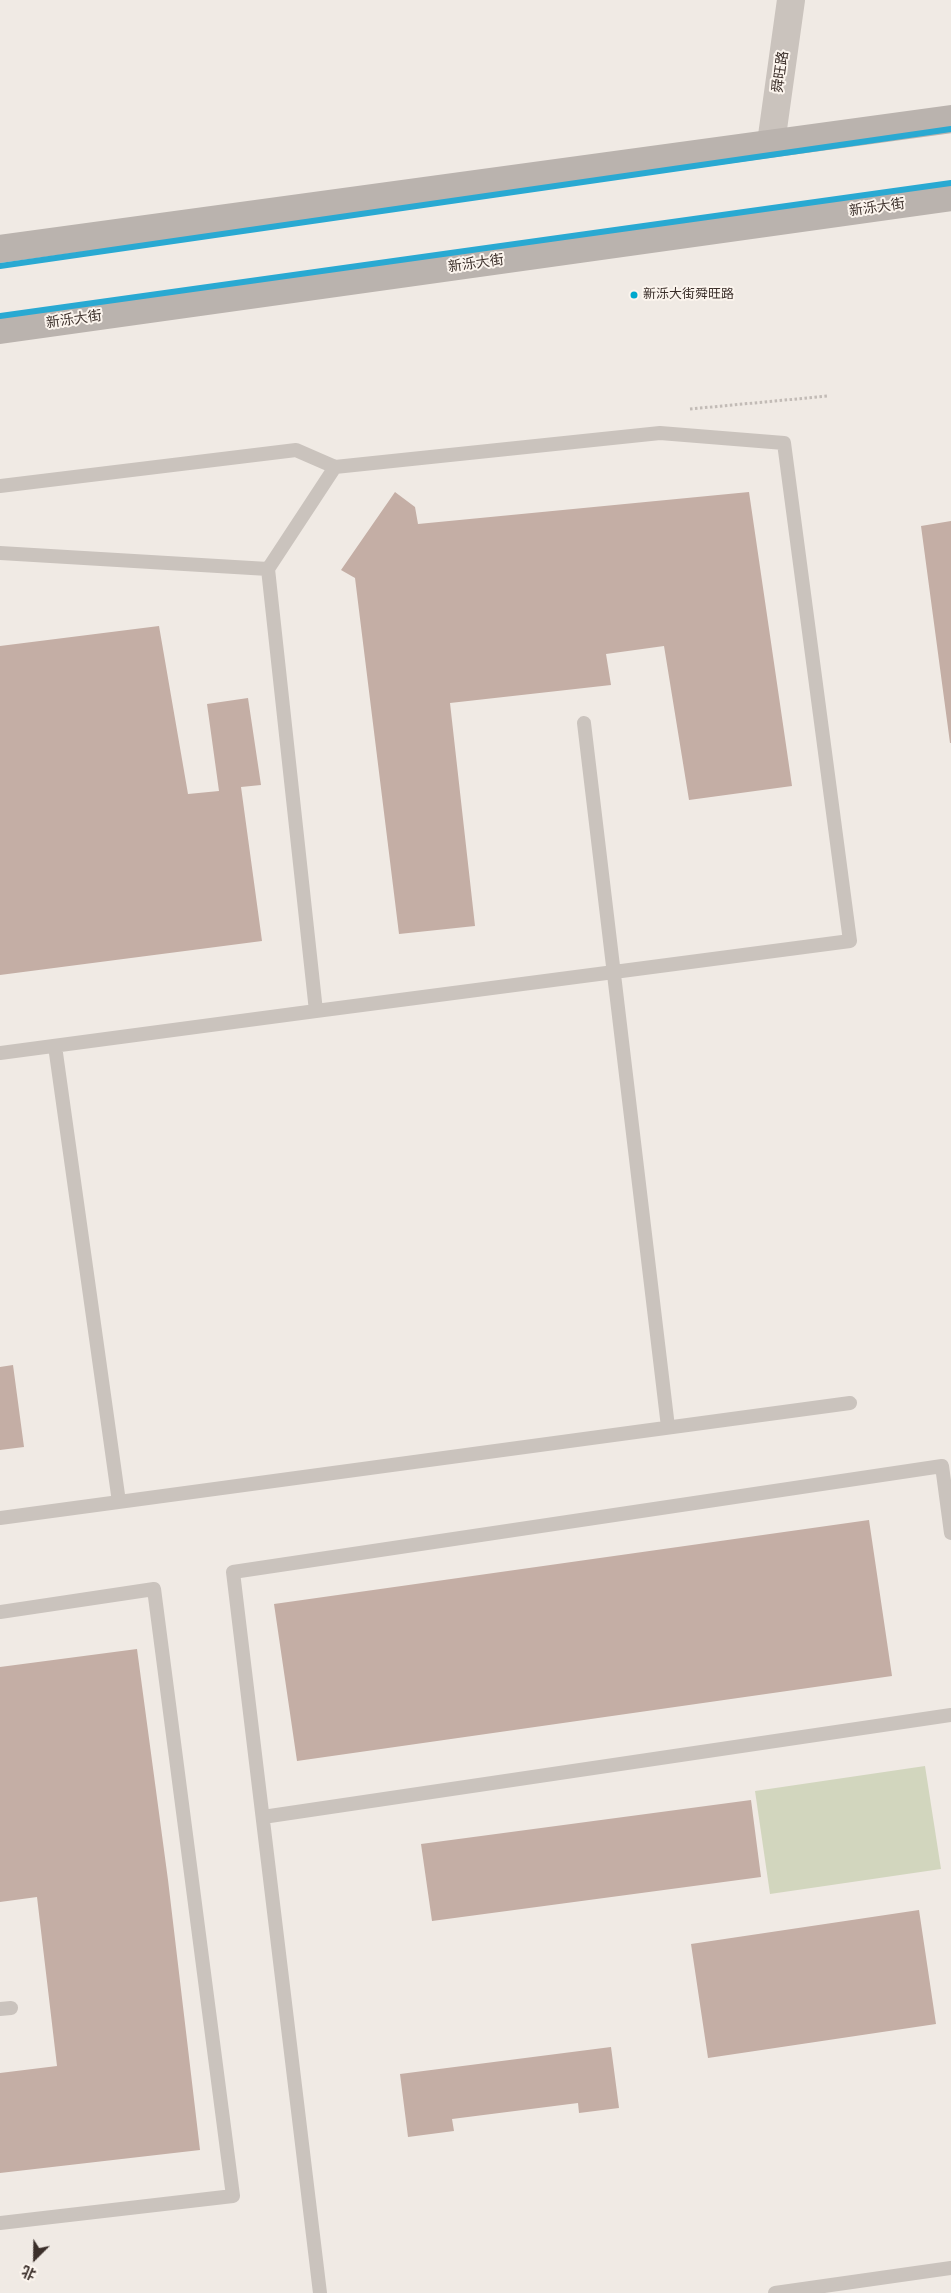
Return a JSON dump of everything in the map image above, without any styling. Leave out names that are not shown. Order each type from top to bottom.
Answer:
[{"type":"main road","points":[[0,249],[951,119]]},
{"type":"main road","name":"新泺大街","points":[[0,330],[951,197]]},
{"type":"street","name":"舜旺路","points":[[771,143],[791,0]]},
{"type":"lane","points":[[0,486],[296,450],[335,467],[660,433],[784,444],[850,941],[0,1053]]},
{"type":"lane","points":[[316,1012],[268,569],[335,467]]},
{"type":"lane","points":[[0,553],[268,569]]},
{"type":"lane","points":[[584,723],[668,1427]]},
{"type":"lane","points":[[55,1046],[119,1502]]},
{"type":"lane","points":[[0,1518],[850,1402]]},
{"type":"lane","points":[[320,2293],[233,1572],[942,1466],[951,1532]]},
{"type":"lane","points":[[0,1612],[154,1589],[233,2196],[0,2223]]},
{"type":"lane","points":[[262,1817],[951,1715]]},
{"type":"lane","points":[[775,2293],[951,2268]]},
{"type":"path","points":[[660,433],[692,407],[828,396]]},
{"type":"green space","points":[[925,1766],[941,1869],[770,1894],[755,1791]]},
{"type":"building","points":[[395,492],[415,507],[418,524],[749,492],[792,786],[689,800],[664,646],[606,654],[611,685],[450,703],[475,926],[399,934],[355,578],[341,570]]},
{"type":"building","points":[[951,521],[951,743],[950,743],[921,526]]},
{"type":"building","points":[[159,626],[188,794],[219,791],[207,704],[248,698],[261,785],[241,787],[262,941],[0,975],[0,646]]},
{"type":"building","points":[[13,1365],[24,1447],[0,1450],[0,1367]]},
{"type":"building","points":[[869,1520],[892,1676],[297,1761],[274,1604]]},
{"type":"building","points":[[137,1649],[168,1880],[200,2150],[0,2173],[0,2073],[57,2066],[37,1897],[0,1902],[0,1667]]},
{"type":"building","points":[[751,1800],[761,1877],[432,1921],[421,1844]]},
{"type":"building","points":[[919,1910],[936,2024],[708,2058],[691,1944]]},
{"type":"building","points":[[611,2047],[619,2108],[579,2113],[578,2103],[452,2119],[454,2131],[408,2137],[400,2074]]},
{"type":"transit line","points":[[0,266],[951,129]]},
{"type":"transit line","points":[[0,316],[951,183]]},
{"type":"place","name":"新泺大街舜旺路","points":[[634,295]]}]
